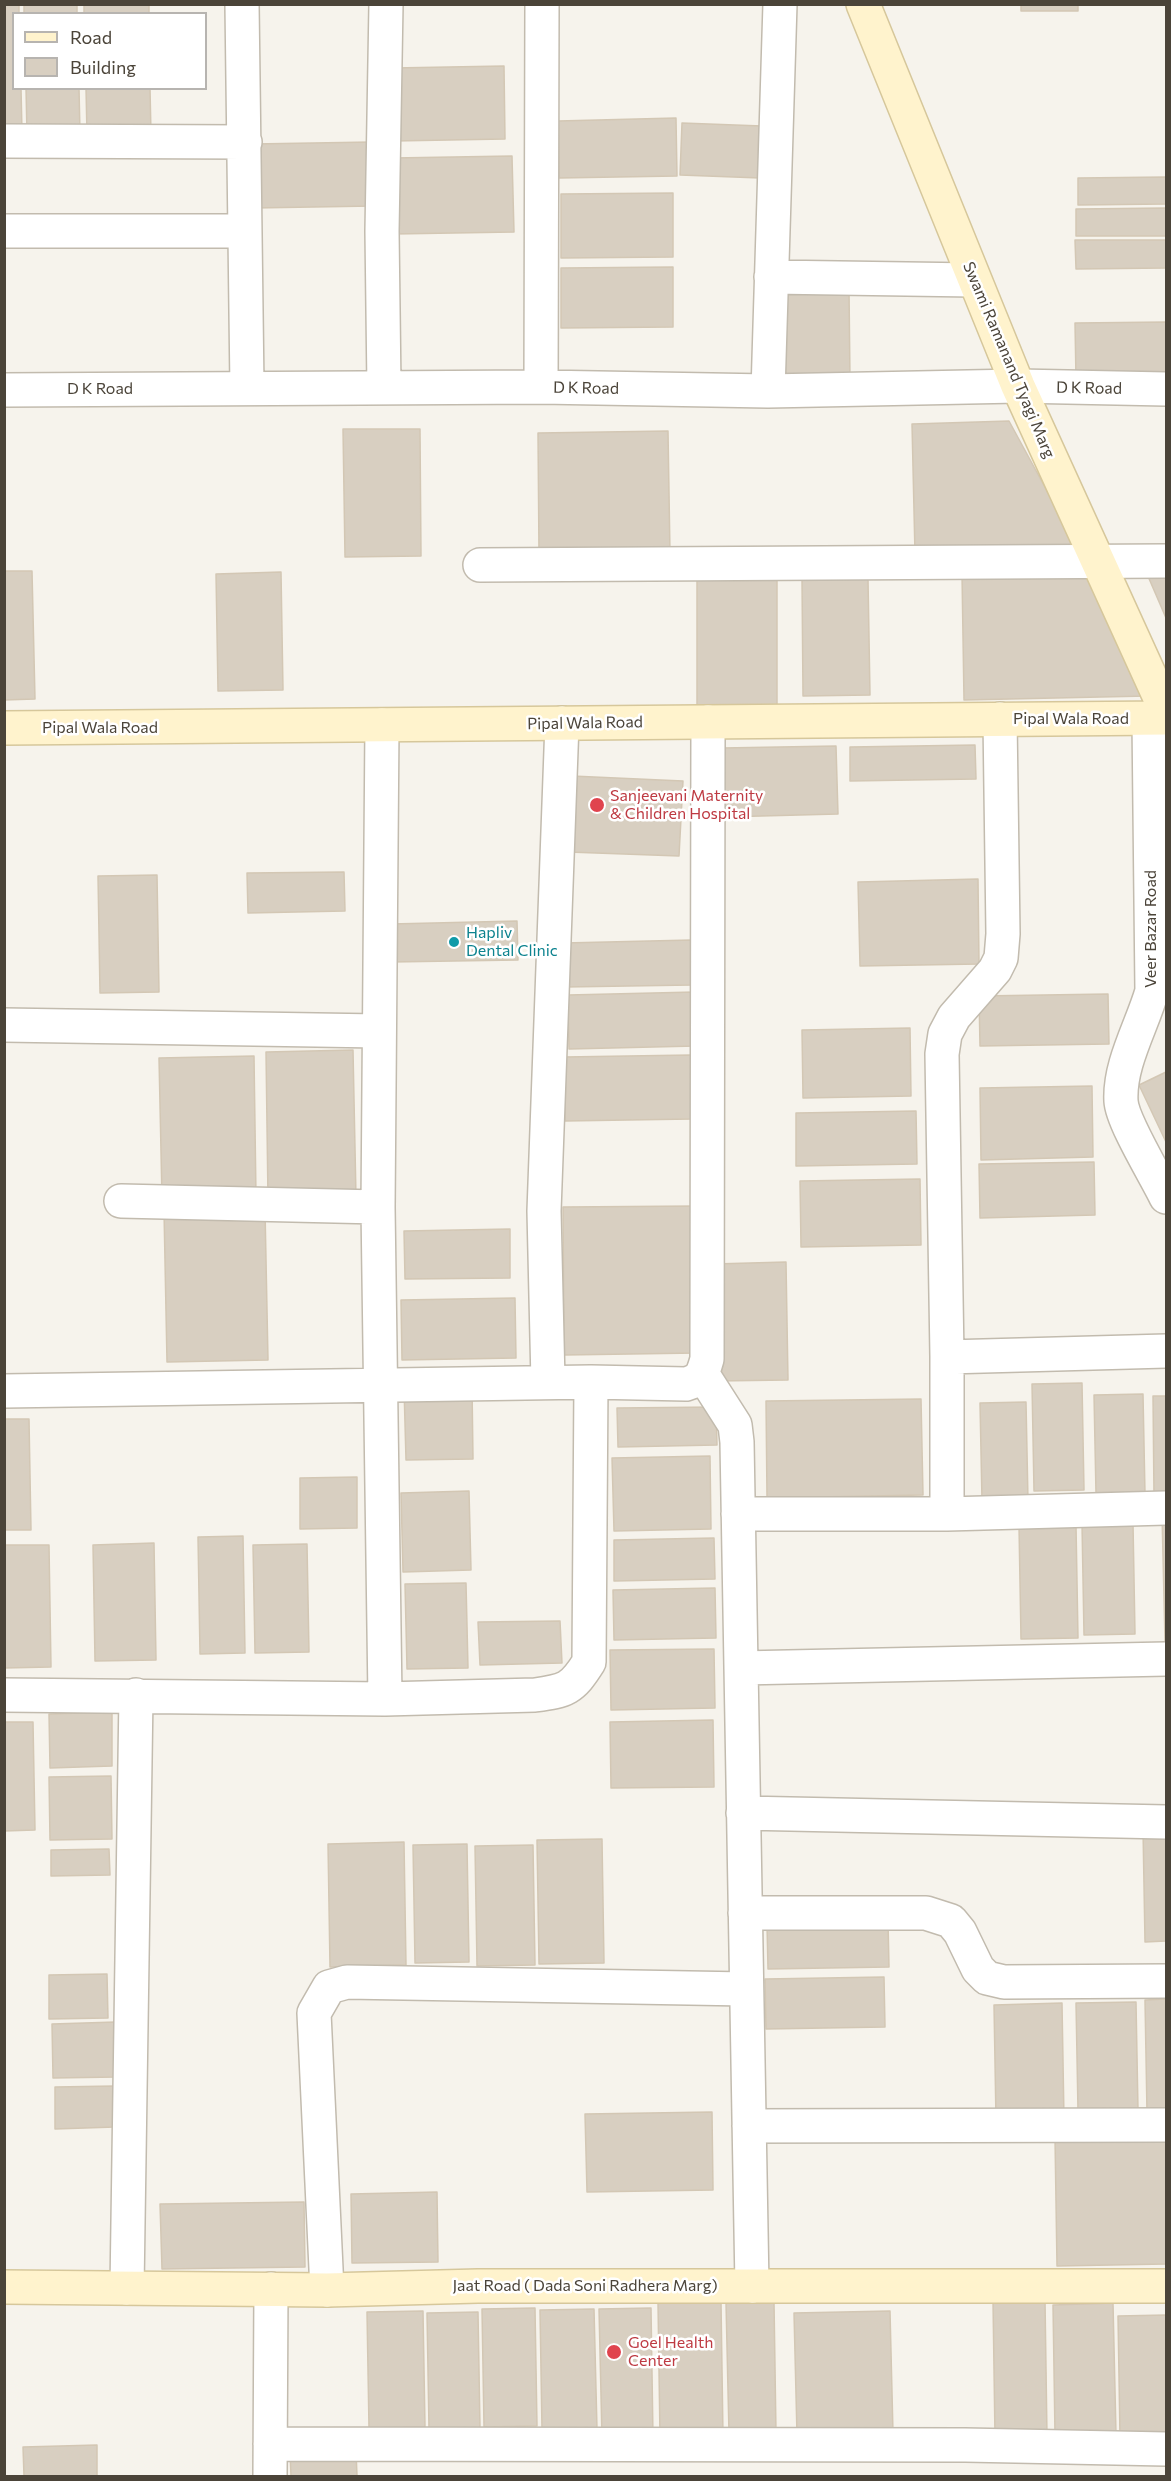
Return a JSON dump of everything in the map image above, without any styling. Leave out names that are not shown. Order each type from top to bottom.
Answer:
[{"type":"street","points":[[242,4],[247,388]]},
{"type":"street","points":[[384,388],[382,231],[386,4]]},
{"type":"street","points":[[542,4],[542,387]]},
{"type":"street","points":[[768,391],[780,4]]},
{"type":"street","name":"Swami Ramanand Tyagi Marg","points":[[863,4],[1018,386],[1098,562],[1161,716]]},
{"type":"street","points":[[4,141],[245,142]]},
{"type":"street","points":[[4,231],[244,231]]},
{"type":"street","points":[[771,277],[975,280]]},
{"type":"street","name":"D K Road","points":[[4,390],[542,387],[768,391],[1018,386],[1167,389]]},
{"type":"street","points":[[480,565],[1167,561]]},
{"type":"street","name":"Pipal Wala Road","points":[[4,728],[1161,716]]},
{"type":"street","name":"Veer Bazar Road","points":[[1161,716],[1152,991],[1145,1017],[1125,1068],[1121,1104],[1167,1197]]},
{"type":"street","points":[[947,1514],[942,1054],[945,1034],[954,1017],[995,970],[1001,958],[1003,934],[1000,719]]},
{"type":"street","points":[[4,1391],[381,1384],[591,1382],[686,1384],[698,1380],[703,1375],[707,1359],[708,722]]},
{"type":"street","points":[[548,1383],[544,1211],[562,723]]},
{"type":"street","points":[[382,725],[378,1207],[386,1699]]},
{"type":"street","points":[[4,1025],[379,1030]]},
{"type":"street","points":[[121,1201],[378,1207]]},
{"type":"street","points":[[947,1357],[1167,1351]]},
{"type":"street","points":[[703,1375],[735,1425],[752,2286]]},
{"type":"street","points":[[4,1695],[386,1699],[535,1695],[555,1692],[577,1682],[590,1662],[591,1382]]},
{"type":"street","points":[[738,1514],[947,1514],[1167,1508]]},
{"type":"street","points":[[741,1668],[1167,1659]]},
{"type":"street","points":[[127,2288],[136,1695]]},
{"type":"street","points":[[743,1813],[1167,1821]]},
{"type":"street","points":[[745,1913],[926,1913],[951,1921],[960,1932],[978,1969],[987,1978],[1004,1982],[1167,1981]]},
{"type":"street","points":[[327,2290],[314,2013],[329,1988],[347,1982],[746,1989]]},
{"type":"street","points":[[748,2126],[1167,2125]]},
{"type":"street","name":"Jaat Road ( Dada Soni Radhera Marg)","points":[[4,2287],[327,2290],[478,2286],[1167,2286]]},
{"type":"street","points":[[270,2476],[271,2289]]},
{"type":"street","points":[[270,2444],[965,2445],[1167,2449]]},
{"type":"building","points":[[4,4],[19,4],[19,12],[12,12],[12,90],[21,90],[22,132],[4,132]]},
{"type":"building","points":[[24,4],[77,4],[77,12],[24,12]]},
{"type":"building","points":[[84,4],[149,4],[149,12],[84,12]]},
{"type":"building","points":[[1021,4],[1078,4],[1078,11],[1021,11]]},
{"type":"building","points":[[504,66],[505,139],[394,141],[393,68]]},
{"type":"building","points":[[26,90],[79,90],[80,134],[27,135]]},
{"type":"building","points":[[86,90],[150,90],[151,134],[87,135]]},
{"type":"building","points":[[676,118],[677,176],[559,178],[558,121]]},
{"type":"building","points":[[682,123],[762,126],[760,178],[680,175]]},
{"type":"building","points":[[372,142],[373,206],[254,208],[253,144]]},
{"type":"building","points":[[512,156],[514,232],[394,234],[393,158]]},
{"type":"building","points":[[1166,177],[1166,204],[1078,205],[1078,178]]},
{"type":"building","points":[[673,193],[673,257],[561,258],[561,194]]},
{"type":"building","points":[[1166,208],[1166,236],[1076,236],[1076,209]]},
{"type":"building","points":[[1075,240],[1166,240],[1166,268],[1076,269]]},
{"type":"building","points":[[673,267],[673,327],[561,328],[561,268]]},
{"type":"building","points":[[772,289],[849,289],[850,380],[773,381]]},
{"type":"building","points":[[1166,322],[1166,378],[1076,379],[1075,323]]},
{"type":"building","points":[[1009,421],[1077,546],[915,554],[912,424]]},
{"type":"building","points":[[343,429],[420,429],[421,556],[345,557]]},
{"type":"building","points":[[668,431],[670,554],[539,555],[538,433]]},
{"type":"building","points":[[1144,567],[1166,567],[1166,618]]},
{"type":"building","points":[[4,571],[32,571],[35,699],[4,700]]},
{"type":"building","points":[[281,572],[283,690],[218,691],[216,574]]},
{"type":"building","points":[[1091,572],[1147,696],[964,700],[962,574]]},
{"type":"building","points":[[697,573],[777,573],[777,707],[697,708]]},
{"type":"building","points":[[802,579],[868,579],[870,695],[803,696]]},
{"type":"building","points":[[975,745],[976,779],[850,781],[850,747]]},
{"type":"building","points":[[836,746],[838,814],[723,817],[722,748]]},
{"type":"building","points":[[572,776],[683,781],[679,856],[568,852]]},
{"type":"building","points":[[344,872],[345,911],[248,913],[247,873]]},
{"type":"building","points":[[157,875],[159,992],[100,993],[98,876]]},
{"type":"building","points":[[978,879],[979,964],[860,966],[858,882]]},
{"type":"building","name":"Hapliv Dental Clinic","points":[[517,921],[518,960],[391,962],[391,924]]},
{"type":"building","points":[[692,940],[692,985],[565,987],[564,943]]},
{"type":"building","points":[[695,992],[696,1046],[569,1049],[568,995]]},
{"type":"building","points":[[1108,994],[1109,1044],[980,1046],[979,996]]},
{"type":"building","points":[[910,1028],[911,1096],[803,1098],[802,1030]]},
{"type":"building","points":[[353,1050],[356,1197],[268,1199],[266,1052]]},
{"type":"building","points":[[691,1055],[692,1119],[565,1121],[564,1057]]},
{"type":"building","points":[[254,1056],[256,1196],[162,1198],[159,1058]]},
{"type":"building","points":[[1166,1072],[1166,1142],[1139,1085]]},
{"type":"building","points":[[1092,1086],[1093,1157],[981,1160],[980,1088]]},
{"type":"building","points":[[916,1111],[917,1164],[796,1166],[796,1113]]},
{"type":"building","points":[[1094,1162],[1095,1215],[980,1218],[979,1164]]},
{"type":"building","points":[[920,1179],[921,1245],[801,1247],[800,1181]]},
{"type":"building","points":[[696,1206],[697,1353],[564,1355],[563,1207]]},
{"type":"building","points":[[265,1209],[268,1360],[167,1362],[164,1211]]},
{"type":"building","points":[[510,1229],[510,1278],[405,1279],[404,1231]]},
{"type":"building","points":[[786,1262],[788,1380],[716,1381],[714,1264]]},
{"type":"building","points":[[515,1298],[516,1358],[402,1360],[401,1300]]},
{"type":"building","points":[[1082,1383],[1084,1490],[1034,1491],[1032,1384]]},
{"type":"building","points":[[472,1386],[473,1459],[406,1460],[404,1387]]},
{"type":"building","points":[[1143,1394],[1145,1494],[1096,1494],[1094,1395]]},
{"type":"building","points":[[1153,1396],[1166,1396],[1166,1496],[1154,1497]]},
{"type":"building","points":[[921,1399],[923,1495],[767,1498],[766,1401]]},
{"type":"building","points":[[1026,1402],[1028,1501],[982,1501],[980,1403]]},
{"type":"building","points":[[716,1407],[717,1445],[618,1447],[617,1408]]},
{"type":"building","points":[[4,1419],[29,1419],[31,1530],[4,1530]]},
{"type":"building","points":[[710,1456],[711,1529],[614,1531],[612,1458]]},
{"type":"building","points":[[357,1477],[357,1528],[300,1529],[300,1478]]},
{"type":"building","points":[[469,1491],[471,1570],[403,1572],[401,1493]]},
{"type":"building","points":[[1162,1514],[1166,1514],[1166,1641],[1165,1641]]},
{"type":"building","points":[[1133,1523],[1135,1634],[1084,1635],[1082,1524]]},
{"type":"building","points":[[1076,1525],[1078,1638],[1021,1639],[1019,1526]]},
{"type":"building","points":[[243,1536],[245,1653],[200,1654],[198,1537]]},
{"type":"building","points":[[714,1538],[715,1579],[614,1581],[614,1540]]},
{"type":"building","points":[[154,1543],[156,1660],[95,1661],[93,1545]]},
{"type":"building","points":[[307,1544],[309,1652],[255,1653],[253,1545]]},
{"type":"building","points":[[4,1545],[49,1545],[51,1667],[4,1668]]},
{"type":"building","points":[[466,1583],[468,1668],[407,1669],[405,1584]]},
{"type":"building","points":[[715,1588],[716,1638],[614,1640],[613,1590]]},
{"type":"building","points":[[560,1621],[562,1663],[480,1665],[478,1622]]},
{"type":"building","points":[[714,1649],[715,1708],[611,1710],[610,1650]]},
{"type":"building","points":[[112,1712],[112,1766],[50,1768],[49,1714]]},
{"type":"building","points":[[713,1720],[714,1787],[611,1788],[610,1722]]},
{"type":"building","points":[[4,1722],[33,1722],[35,1830],[4,1831]]},
{"type":"building","points":[[111,1776],[112,1839],[50,1840],[49,1777]]},
{"type":"building","points":[[1143,1829],[1166,1829],[1166,1941],[1145,1942]]},
{"type":"building","points":[[602,1839],[604,1963],[539,1964],[537,1840]]},
{"type":"building","points":[[404,1842],[406,1965],[330,1967],[328,1844]]},
{"type":"building","points":[[467,1844],[469,1962],[415,1963],[413,1845]]},
{"type":"building","points":[[533,1845],[535,1965],[477,1966],[475,1846]]},
{"type":"building","points":[[109,1849],[110,1875],[51,1876],[51,1850]]},
{"type":"building","points":[[888,1922],[889,1967],[768,1969],[767,1925]]},
{"type":"building","points":[[107,1974],[108,2018],[49,2019],[49,1975]]},
{"type":"building","points":[[884,1977],[885,2027],[766,2029],[765,1979]]},
{"type":"building","points":[[1166,1999],[1166,2112],[1147,2113],[1145,2000]]},
{"type":"building","points":[[1136,2002],[1138,2110],[1078,2111],[1076,2003]]},
{"type":"building","points":[[1062,2003],[1064,2119],[996,2120],[994,2005]]},
{"type":"building","points":[[116,2022],[117,2077],[53,2078],[52,2024]]},
{"type":"building","points":[[114,2086],[115,2127],[55,2129],[55,2087]]},
{"type":"building","points":[[712,2112],[713,2190],[587,2192],[585,2114]]},
{"type":"building","points":[[1166,2136],[1166,2264],[1057,2266],[1055,2138]]},
{"type":"building","points":[[437,2192],[438,2262],[352,2263],[351,2194]]},
{"type":"building","points":[[304,2202],[305,2267],[162,2269],[160,2204]]},
{"type":"building","points":[[1045,2300],[1047,2436],[995,2437],[993,2301]]},
{"type":"building","points":[[721,2302],[723,2436],[660,2437],[658,2303]]},
{"type":"building","points":[[774,2302],[776,2433],[729,2434],[726,2303]]},
{"type":"building","points":[[1113,2303],[1116,2434],[1055,2435],[1053,2305]]},
{"type":"building","points":[[535,2308],[537,2426],[484,2427],[482,2309]]},
{"type":"building","points":[[651,2308],[653,2437],[602,2438],[599,2309]]},
{"type":"building","points":[[594,2309],[597,2429],[542,2430],[540,2310]]},
{"type":"building","points":[[423,2311],[425,2427],[369,2428],[367,2312]]},
{"type":"building","points":[[890,2311],[893,2433],[797,2435],[794,2313]]},
{"type":"building","points":[[478,2312],[480,2428],[429,2429],[427,2313]]},
{"type":"building","points":[[1166,2315],[1166,2436],[1120,2437],[1118,2316]]},
{"type":"building","points":[[97,2445],[97,2476],[24,2476],[23,2447]]},
{"type":"building","points":[[356,2451],[357,2476],[291,2476],[290,2452]]},
{"type":"place","name":"Sanjeevani Maternity & Children Hospital","points":[[597,805]]},
{"type":"place","name":"Hapliv Dental Clinic","points":[[454,942]]},
{"type":"place","name":"Goel Health Center","points":[[614,2352]]}]
